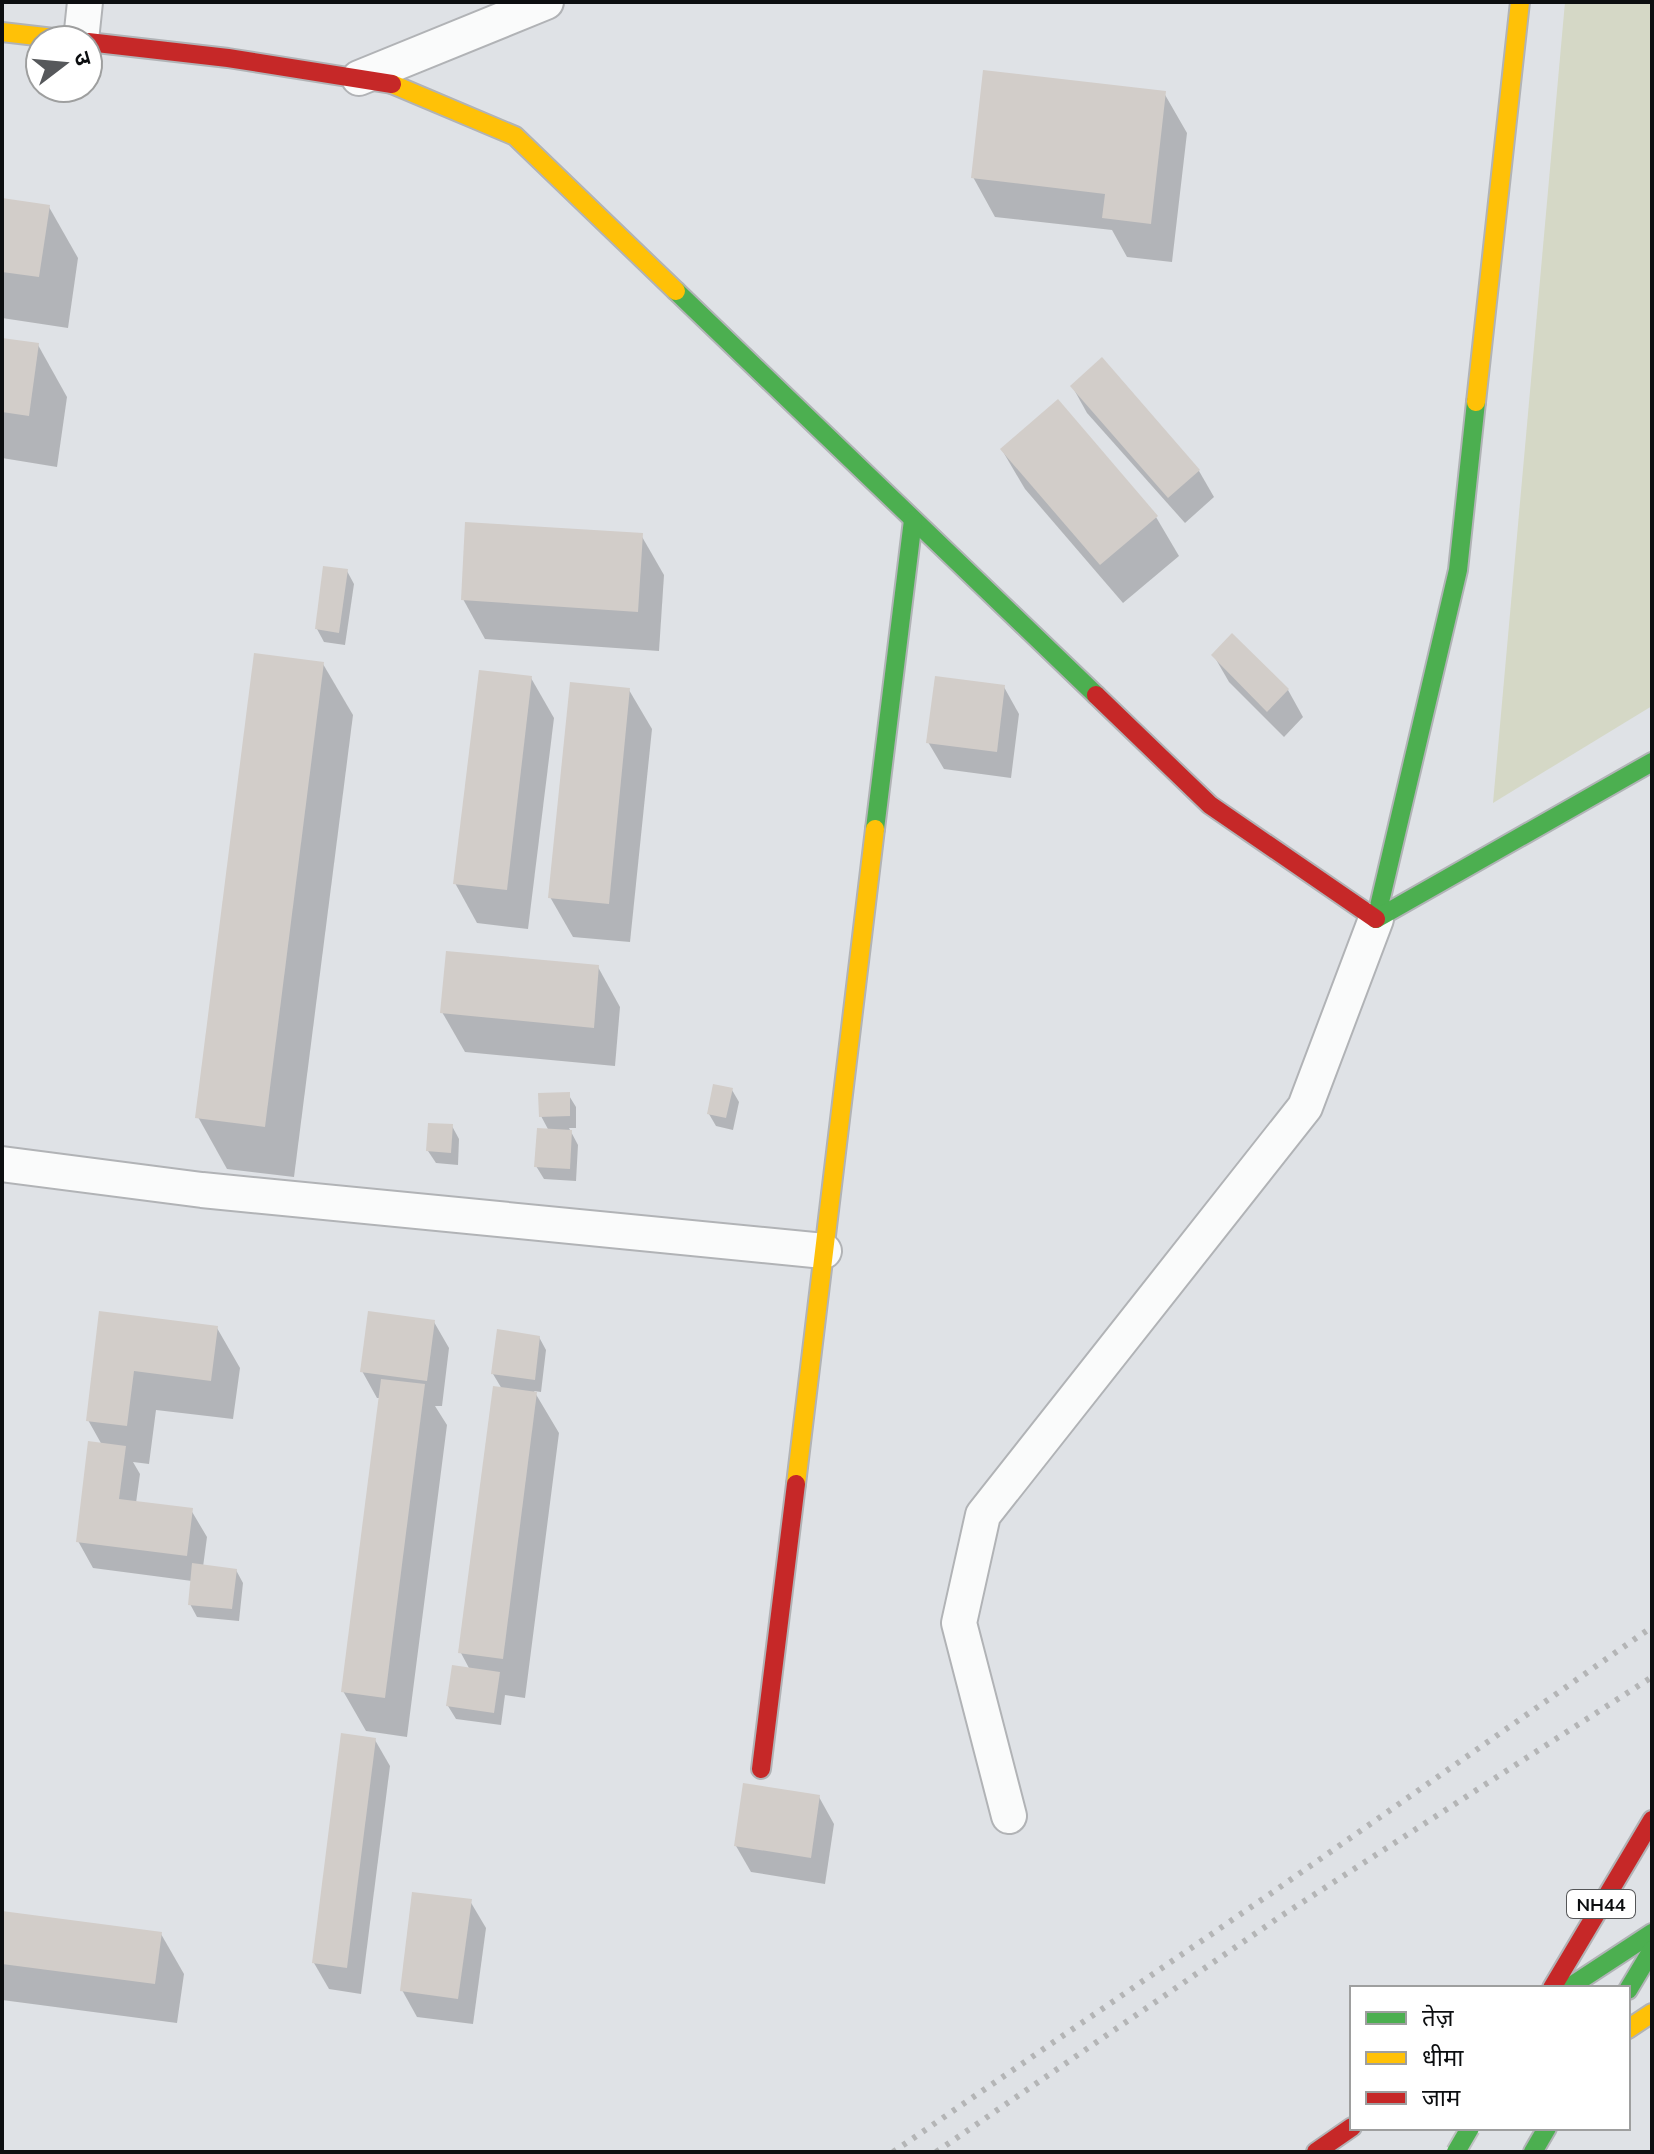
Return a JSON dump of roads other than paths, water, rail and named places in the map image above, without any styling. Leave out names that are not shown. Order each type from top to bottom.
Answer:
[{"type":"main road","points":[[1376,919],[1458,570],[1520,2]]},
{"type":"main road","points":[[2,32],[24,35]]},
{"type":"main road","points":[[104,44],[228,58],[400,85],[515,136],[1210,805],[1376,919]]},
{"type":"main road","points":[[761,1769],[913,520]]},
{"type":"main road","points":[[1376,919],[1652,762]]},
{"type":"main road","name":"NH44","points":[[1553,1986],[1652,1820]]},
{"type":"main road","points":[[1571,1986],[1652,1933]]},
{"type":"main road","points":[[1630,1987],[1652,1950]]},
{"type":"main road","points":[[1630,2028],[1652,2013]]},
{"type":"main road","points":[[1316,2152],[1350,2128]]},
{"type":"main road","points":[[1439,2152],[1470,2130]]},
{"type":"main road","points":[[1456,2152],[1472,2130]]},
{"type":"main road","points":[[1533,2152],[1546,2130]]},
{"type":"street","points":[[83,24],[85,2]]},
{"type":"street","points":[[359,78],[546,2]]},
{"type":"street","points":[[1009,1816],[959,1623],[983,1515],[1305,1107],[1376,919]]},
{"type":"street","points":[[2,1164],[202,1190],[824,1251]]},
{"type":"railway","points":[[893,2152],[1652,1627]]},
{"type":"railway","points":[[936,2152],[1281,1916],[1652,1677]]}]
